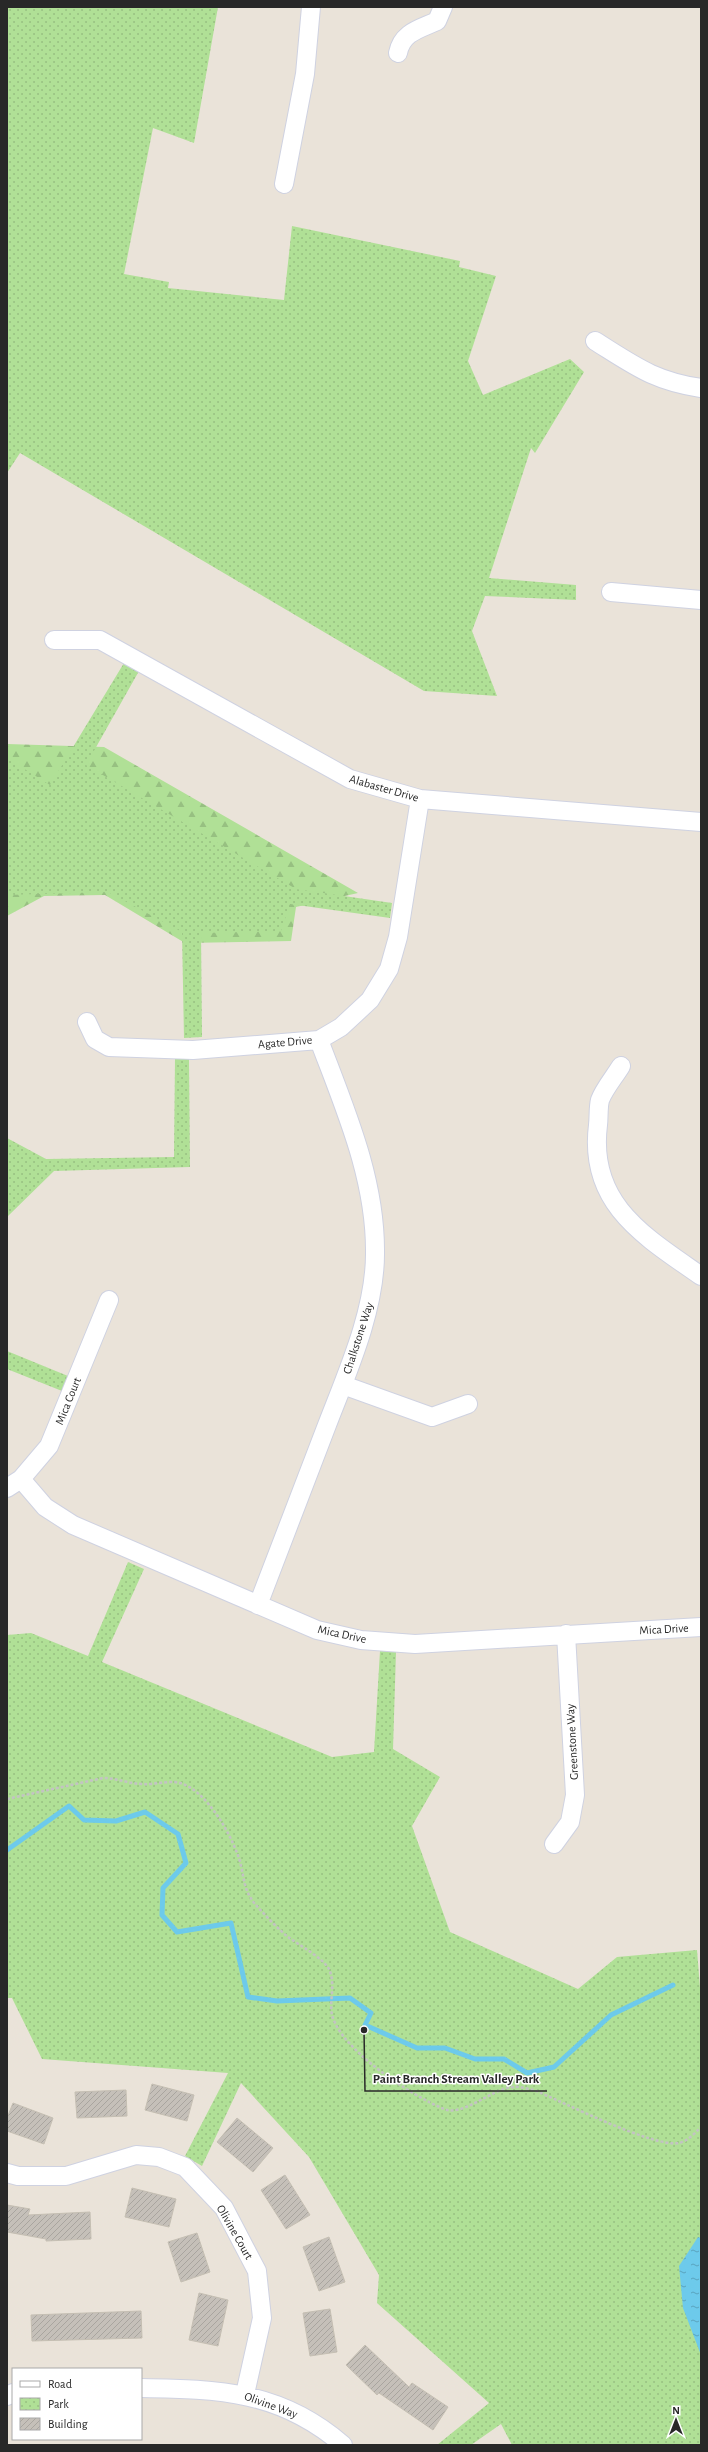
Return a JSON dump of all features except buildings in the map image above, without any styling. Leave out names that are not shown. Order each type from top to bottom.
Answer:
[{"type":"street","points":[[284,184],[305,74],[311,7]]},
{"type":"street","points":[[398,53],[400,43],[408,34],[437,21],[442,7]]},
{"type":"street","points":[[595,341],[647,374],[673,384],[701,388]]},
{"type":"street","points":[[611,592],[701,600]]},
{"type":"street","name":"Alabaster Drive","points":[[54,640],[100,640],[350,780],[420,799],[701,822]]},
{"type":"street","name":"Agate Drive","points":[[86,1022],[95,1039],[109,1048],[193,1050],[319,1040],[341,1027],[370,1000],[389,969],[398,937],[420,799]]},
{"type":"street","name":"Chalkstone Way","points":[[258,1606],[343,1385],[370,1302],[375,1255],[372,1207],[358,1144],[319,1040]]},
{"type":"street","points":[[621,1066],[601,1099],[595,1144],[601,1176],[616,1207],[649,1240],[701,1276]]},
{"type":"street","name":"Mica Court","points":[[14,1483],[49,1446],[109,1300]]},
{"type":"street","points":[[343,1385],[432,1417],[468,1404]]},
{"type":"street","name":"Mica Drive","points":[[14,1483],[45,1508],[73,1525],[258,1606],[317,1630],[362,1640],[415,1644],[701,1627]]},
{"type":"street","name":"Greenstone Way","points":[[554,1844],[570,1822],[575,1795],[566,1634]]},
{"type":"street","name":"Olivine Court","points":[[7,2173],[18,2176],[66,2176],[136,2155],[159,2157],[185,2167],[224,2208],[257,2271],[262,2318],[245,2394]]},
{"type":"street","name":"Olivine Way","points":[[142,2388],[202,2389],[245,2394],[289,2410],[325,2430],[343,2445]]},
{"type":"path","points":[[7,1799],[103,1778],[117,1778],[142,1784],[179,1783],[198,1792],[214,1812],[237,1852],[243,1872],[244,1887],[254,1904],[288,1936],[329,1969],[332,1980],[332,2011],[338,2029],[369,2062],[401,2085],[446,2110],[456,2111],[482,2097],[513,2087],[534,2090],[651,2140],[680,2143],[692,2137],[701,2127]]},
{"type":"green space","points":[[7,7],[218,7],[194,143],[153,128],[124,274],[169,282],[168,288],[284,300],[292,226],[460,261],[459,267],[496,276],[468,361],[483,395],[570,359],[584,372],[535,453],[531,448],[489,578],[576,585],[576,600],[485,596],[472,631],[497,696],[424,691],[20,453],[7,473]]},
{"type":"green space","points":[[124,663],[139,671],[86,765],[296,889],[392,903],[390,918],[290,904],[281,931],[201,933],[202,1037],[184,1038],[182,932],[108,892],[7,895],[7,758],[50,785]]},
{"type":"green space","points":[[7,744],[104,747],[358,893],[296,907],[291,941],[185,943],[105,895],[44,896],[7,916]]},
{"type":"green space","points":[[175,1059],[189,1059],[190,1167],[54,1171],[7,1217],[7,1138],[46,1159],[174,1157]]},
{"type":"green space","points":[[7,1351],[68,1376],[62,1391],[7,1369]]},
{"type":"green space","points":[[128,1562],[144,1569],[102,1662],[332,1757],[374,1752],[380,1651],[396,1652],[393,1749],[440,1777],[412,1826],[450,1932],[578,1989],[617,1957],[697,1950],[701,2000],[701,2445],[512,2445],[501,2424],[471,2445],[437,2445],[489,2403],[377,2303],[379,2275],[309,2157],[241,2083],[202,2166],[185,2156],[228,2073],[42,2059],[12,1998],[7,1998],[7,1635],[31,1633],[88,1656]]},
{"type":"water","points":[[698,2237],[701,2238],[701,2355],[683,2308],[679,2266]]},
{"type":"waterway","points":[[7,1850],[69,1806],[84,1820],[116,1821],[145,1812],[178,1834],[186,1863],[163,1888],[162,1915],[177,1932],[231,1923],[248,1997],[277,2001],[350,1998],[371,2013],[365,2025],[417,2048],[445,2048],[475,2059],[504,2059],[527,2073],[554,2067],[611,2015],[673,1985]]},
{"type":"place","name":"Paint Branch Stream Valley Park","points":[[364,2030]]}]
